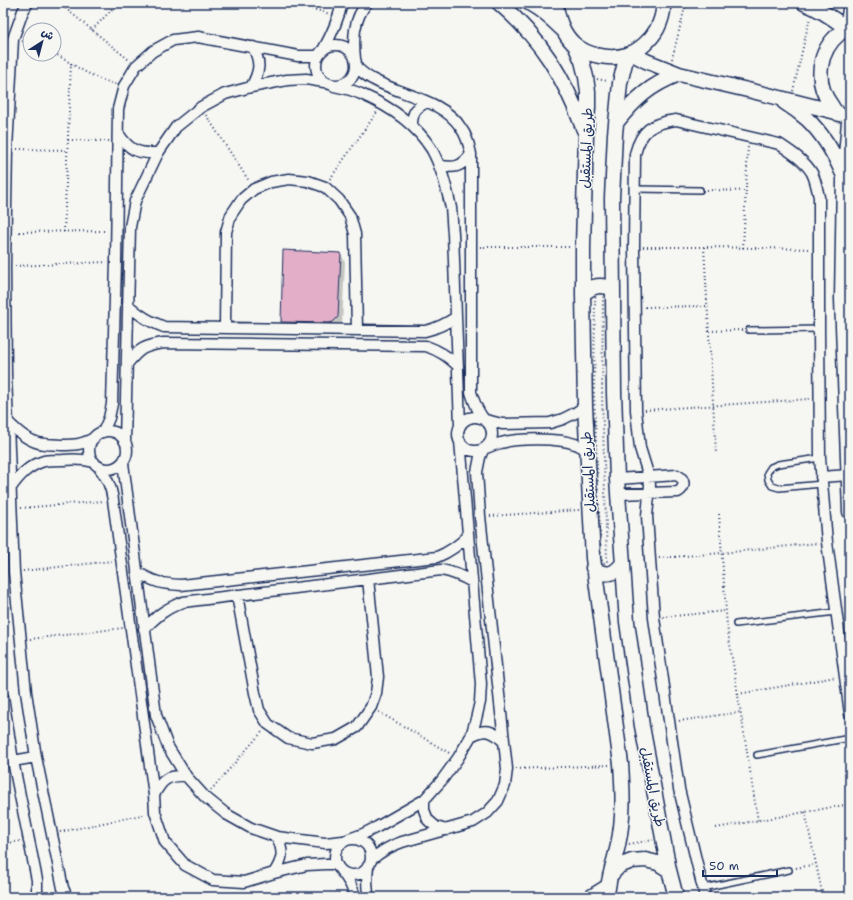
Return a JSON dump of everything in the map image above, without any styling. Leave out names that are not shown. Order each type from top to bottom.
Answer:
[{"type":"main road","points":[[498,3],[527,30],[540,45],[562,78],[586,134]]},
{"type":"main road","points":[[529,3],[550,17],[575,45],[587,52],[600,56],[613,57],[629,54],[643,46],[653,35],[660,23],[663,3]]},
{"type":"main road","points":[[556,3],[558,18],[563,30]]},
{"type":"main road","points":[[808,5],[848,27]]},
{"type":"main road","points":[[850,10],[848,27],[833,38],[824,52],[820,68],[821,84],[826,99],[836,112],[850,122],[844,177],[850,512]]},
{"type":"main road","name":"طريق المستقبل","points":[[575,45],[582,61],[588,92],[583,294],[588,398],[586,450],[593,568],[621,764],[623,793],[623,815],[618,845],[608,885]]},
{"type":"main road","points":[[629,54],[674,72],[836,112]]},
{"type":"main road","name":"طريق المستقبل","points":[[629,54],[620,82],[616,123],[612,198],[613,289],[608,393],[617,479],[627,622],[641,719],[669,870],[676,897]]},
{"type":"main road","points":[[616,123],[626,110],[647,90],[674,72]]},
{"type":"main road","points":[[785,99],[807,119],[822,136],[835,155],[844,177]]},
{"type":"main road","points":[[583,294],[588,289],[593,287],[606,286],[613,289]]},
{"type":"main road","points":[[593,568],[606,574],[612,573],[623,563]]},
{"type":"main road","points":[[608,885],[619,866],[632,861],[645,860],[658,863],[669,870]]},
{"type":"street","points":[[28,3],[23,11],[13,39],[6,114],[5,375],[14,572],[26,692],[36,757],[63,888],[67,897]]},
{"type":"street","points":[[324,82],[319,76],[316,63],[332,34],[339,17],[342,3]]},
{"type":"street","points":[[334,86],[342,85],[349,81],[354,75],[356,63],[354,42],[356,24],[363,8],[367,3]]},
{"type":"street","points":[[94,438],[90,450],[91,457],[106,476],[111,488],[113,500],[154,795],[155,812],[165,842],[185,865],[213,880],[244,882],[307,865],[321,864],[338,867],[345,873],[352,875],[358,874],[364,871],[369,863],[380,852],[390,846],[473,822],[487,813],[498,801],[505,785],[507,769],[480,516],[477,472],[480,457],[484,449],[491,442],[493,434],[491,426],[477,411],[471,392],[471,154],[468,140],[461,127],[452,116],[427,102],[374,80],[356,63],[352,52],[338,45],[330,46],[321,53],[298,56],[198,37],[173,40],[153,50],[136,66],[124,86],[118,109],[112,404],[109,418],[103,432]]},
{"type":"street","points":[[251,87],[257,78],[259,67],[258,57],[253,47]]},
{"type":"street","points":[[125,442],[130,228],[135,201],[158,153],[176,127],[201,107],[225,94],[287,80],[306,79],[324,82],[360,93],[383,104],[412,126],[423,138],[439,165],[451,210],[460,426],[458,434],[460,441],[481,684],[480,702],[471,736],[458,758],[442,780],[424,800],[377,827],[346,840],[338,846],[334,858],[338,867],[352,886],[355,897]]},
{"type":"street","points":[[412,126],[414,111],[427,102]]},
{"type":"street","points":[[704,893],[678,789],[668,722],[654,618],[647,516],[650,485],[640,448],[636,410],[634,247],[635,154],[643,135],[654,125],[676,120],[779,144],[789,150],[802,162],[811,172],[816,185],[819,198],[820,458],[827,542],[850,714]]},
{"type":"street","points":[[118,137],[134,150],[146,154],[158,153]]},
{"type":"street","points":[[439,165],[448,168],[457,166],[466,162],[471,154]]},
{"type":"street","points":[[225,328],[226,232],[231,215],[241,200],[254,189],[271,182],[289,179],[308,180],[325,187],[339,200],[350,216],[355,234],[357,330]]},
{"type":"street","points":[[128,305],[151,322],[164,327],[426,331],[447,324],[456,317]]},
{"type":"street","points":[[279,328],[280,344]]},
{"type":"street","points":[[127,364],[136,352],[149,345],[164,343],[426,346],[438,350],[449,357],[458,366]]},
{"type":"street","points":[[460,426],[470,417],[476,417],[502,424],[550,423],[575,413],[588,398]]},
{"type":"street","points":[[8,422],[31,440],[44,444],[76,445],[86,442],[98,434],[110,431],[122,437],[127,448],[127,453],[122,462],[117,467],[111,469],[104,468],[85,460],[76,459],[44,461],[30,467],[19,477],[10,489]]},
{"type":"street","points":[[460,441],[464,447],[476,451],[502,442],[550,439],[576,444],[586,450]]},
{"type":"street","points":[[122,462],[156,715],[168,747],[186,776],[204,797],[226,814],[251,828],[277,837],[325,843],[356,838],[362,841],[368,846],[370,853],[367,885],[369,897]]},
{"type":"street","points":[[617,479],[677,475],[684,481],[682,490],[678,492],[618,494]]},
{"type":"street","points":[[822,481],[849,475]]},
{"type":"street","points":[[137,572],[150,580],[165,584],[181,585],[437,557],[454,548],[468,536]]},
{"type":"street","points":[[144,629],[156,617],[169,608],[183,602],[441,570],[452,572],[472,582]]},
{"type":"street","points":[[298,572],[299,588]]},
{"type":"street","points":[[237,595],[259,710],[268,724],[288,738],[312,743],[336,739],[357,727],[371,707],[376,693],[378,677],[368,579]]},
{"type":"street","points":[[198,583],[200,600]]},
{"type":"street","points":[[3,697],[13,761],[37,880],[37,897]]},
{"type":"street","points":[[471,736],[479,732],[489,731],[498,735],[504,742]]},
{"type":"street","points":[[13,761],[36,757]]},
{"type":"street","points":[[154,795],[158,786],[166,779],[176,776],[186,776]]},
{"type":"street","points":[[424,800],[424,810],[428,820],[436,827],[446,830]]},
{"type":"street","points":[[274,873],[279,865],[282,855],[281,846],[277,837]]},
{"type":"street","points":[[587,897],[608,885]]},
{"type":"lane","points":[[634,189],[700,190]]},
{"type":"lane","points":[[750,330],[819,329]]},
{"type":"lane","points":[[820,458],[778,464],[771,467],[767,473],[768,480],[772,486],[779,488],[822,481]]},
{"type":"lane","points":[[736,624],[836,612]]},
{"type":"lane","points":[[757,755],[850,738]]},
{"type":"lane","points":[[704,893],[789,870]]},
{"type":"path","points":[[59,3],[136,66]]},
{"type":"path","points":[[92,30],[118,3]]},
{"type":"path","points":[[292,3],[339,17]]},
{"type":"path","points":[[674,72],[686,3]]},
{"type":"path","points":[[785,99],[808,5]]},
{"type":"path","points":[[62,58],[88,74],[105,81],[124,86]]},
{"type":"path","points":[[64,232],[71,63]]},
{"type":"path","points":[[586,77],[620,82]]},
{"type":"path","points":[[325,187],[383,104]]},
{"type":"path","points":[[201,107],[254,189]]},
{"type":"path","points":[[68,140],[118,137]]},
{"type":"path","points":[[742,248],[749,137]]},
{"type":"path","points":[[7,149],[68,150]]},
{"type":"path","points":[[700,190],[746,191]]},
{"type":"path","points":[[5,232],[116,231]]},
{"type":"path","points":[[471,246],[583,248]]},
{"type":"path","points":[[634,247],[819,250]]},
{"type":"path","points":[[704,247],[716,453]]},
{"type":"path","points":[[5,267],[116,262]]},
{"type":"path","points":[[597,293],[602,294],[603,297],[608,393],[607,562],[603,563],[601,558],[588,398],[595,298],[597,293]]},
{"type":"path","points":[[635,307],[708,306]]},
{"type":"path","points":[[709,331],[750,330]]},
{"type":"path","points":[[636,410],[820,398]]},
{"type":"path","points":[[11,509],[113,500]]},
{"type":"path","points":[[480,516],[590,509]]},
{"type":"path","points":[[720,514],[727,626],[758,821]]},
{"type":"path","points":[[650,558],[722,553],[827,542]]},
{"type":"path","points":[[14,572],[122,560]]},
{"type":"path","points":[[654,618],[726,611]]},
{"type":"path","points":[[20,640],[131,627]]},
{"type":"path","points":[[738,694],[845,676]]},
{"type":"path","points":[[371,707],[458,758]]},
{"type":"path","points":[[668,722],[741,712]]},
{"type":"path","points":[[204,797],[268,724]]},
{"type":"path","points":[[507,769],[621,764]]},
{"type":"path","points":[[716,828],[850,804]]},
{"type":"path","points":[[52,834],[155,812]]},
{"type":"path","points":[[805,812],[823,897]]},
{"type":"path","points":[[618,845],[663,838]]},
{"type":"path","points":[[3,844],[29,840]]},
{"type":"path","points":[[789,870],[816,864]]},
{"type":"building","points":[[283,250],[341,253],[338,317],[333,322],[281,322]]}]
